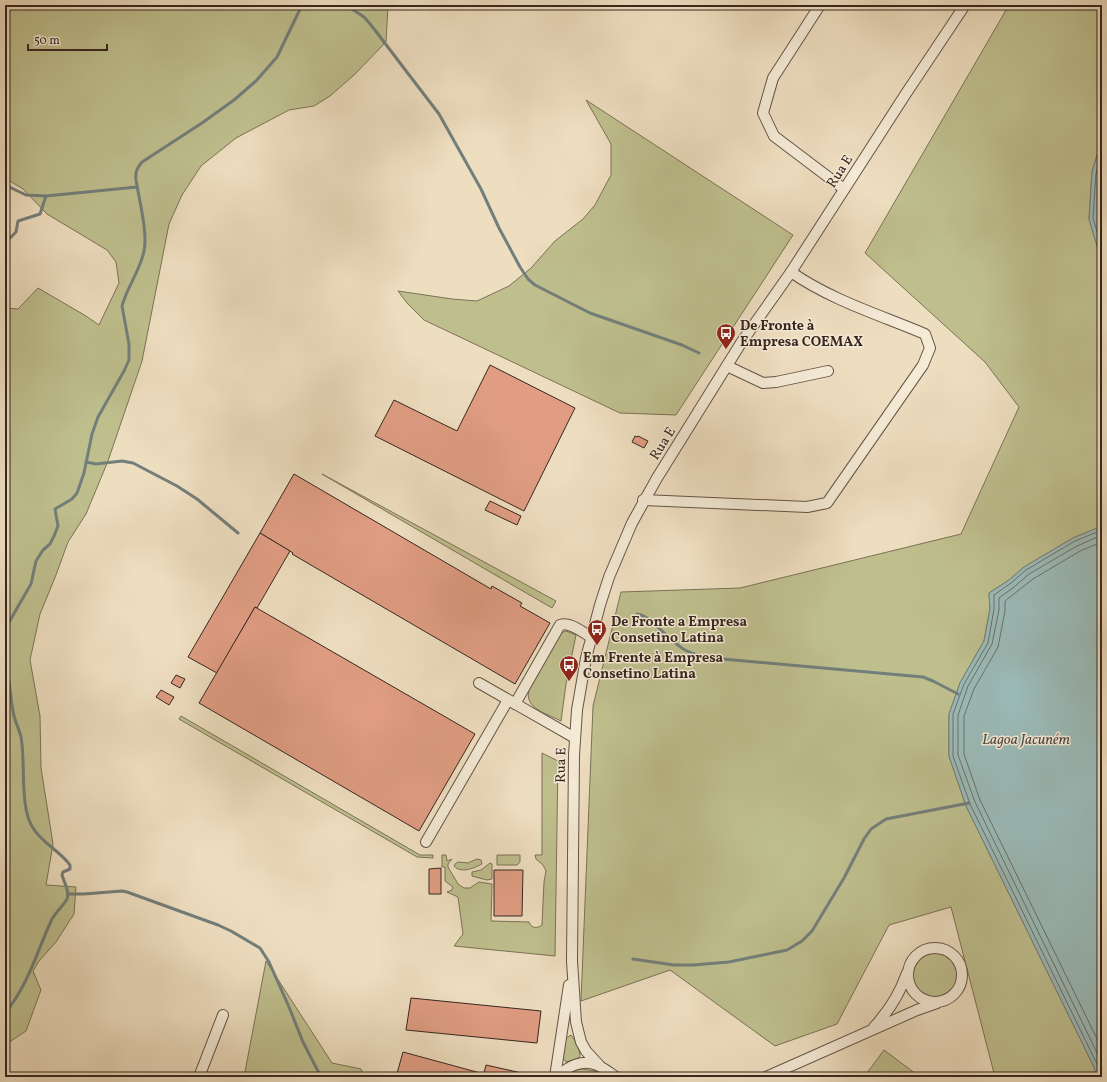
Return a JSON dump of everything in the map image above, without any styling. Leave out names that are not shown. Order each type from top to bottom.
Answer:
[{"type":"street","points":[[820,5],[773,78],[763,113],[774,136],[844,189]]},
{"type":"street","name":"Rua E","points":[[616,1077],[599,1065],[586,1051],[579,1035],[576,1022],[572,961],[575,738],[581,684],[591,637],[609,577],[626,536],[644,500],[741,343],[791,272],[964,5]]},
{"type":"street","points":[[644,500],[807,507],[827,503],[923,364],[930,348],[925,334],[841,300],[803,281],[791,272]]},
{"type":"street","points":[[727,366],[763,383],[776,382],[828,371]]},
{"type":"street","points":[[426,842],[511,702],[560,625],[569,625],[591,637]]},
{"type":"street","points":[[479,683],[575,738]]},
{"type":"street","points":[[768,1077],[917,1010],[954,996],[963,979],[962,966],[955,955],[944,949],[931,948],[919,953],[911,963],[904,982],[890,1008],[872,1030]]},
{"type":"street","name":"Rua E","points":[[555,1077],[572,961]]},
{"type":"street","points":[[909,969],[909,982],[914,993],[924,1001],[937,1003]]},
{"type":"street","points":[[199,1077],[223,1015]]},
{"type":"street","points":[[558,1077],[574,1065],[586,1063],[599,1065]]},
{"type":"green space","points":[[5,5],[388,5],[386,42],[354,75],[330,96],[314,106],[289,110],[236,138],[201,166],[182,195],[169,224],[142,361],[108,461],[86,514],[68,542],[40,614],[30,660],[40,716],[41,768],[53,844],[46,885],[76,887],[74,914],[56,942],[39,961],[33,971],[41,990],[26,1031],[5,1045],[5,308],[18,309],[38,288],[99,325],[119,283],[116,262],[107,250],[47,214],[23,189],[5,178]]},
{"type":"green space","points":[[1009,5],[1102,5],[1102,139],[1092,172],[1089,219],[1102,262],[1102,526],[1073,538],[1024,567],[1009,580],[989,593],[990,609],[984,641],[960,683],[949,714],[949,756],[966,806],[1094,1067],[1097,1077],[995,1077],[951,907],[889,925],[837,1024],[775,1046],[670,970],[581,1001],[593,706],[621,592],[740,588],[961,534],[1019,407],[985,362],[865,253]]},
{"type":"green space","points":[[586,100],[793,235],[676,415],[620,413],[424,320],[407,303],[398,291],[477,301],[509,286],[531,268],[555,241],[583,219],[595,205],[611,175],[611,144]]},
{"type":"green space","points":[[322,474],[556,601],[552,608]]},
{"type":"green space","points":[[566,631],[576,635],[566,684],[561,721],[542,712],[531,704],[528,693],[531,685],[561,633]]},
{"type":"green space","points":[[181,716],[420,855],[433,855],[433,858],[417,857],[179,719]]},
{"type":"green space","points":[[542,753],[558,761],[555,956],[454,946],[463,934],[458,897],[447,892],[452,890],[453,887],[445,881],[445,867],[442,867],[442,855],[446,855],[447,861],[452,859],[448,864],[448,867],[458,884],[464,888],[470,888],[479,882],[492,884],[491,921],[529,922],[531,926],[534,927],[542,925],[546,871],[543,865],[536,859],[535,855],[542,855]]},
{"type":"green space","points":[[497,855],[520,855],[520,862],[517,865],[497,865]]},
{"type":"green space","points":[[477,859],[481,860],[482,864],[464,870],[460,870],[454,866],[458,862],[468,863]]},
{"type":"green space","points":[[490,863],[492,864],[492,879],[487,880],[472,876],[472,872],[481,870]]},
{"type":"green space","points":[[930,951],[940,951],[952,958],[959,970],[959,980],[952,992],[940,999],[930,999],[922,995],[915,988],[911,980],[911,970],[915,962],[922,955]]},
{"type":"green space","points":[[266,961],[332,1063],[361,1069],[364,1077],[244,1077]]},
{"type":"green space","points":[[571,1035],[577,1045],[580,1056],[577,1059],[566,1062],[563,1058],[566,1038]]},
{"type":"green space","points":[[884,1050],[920,1077],[864,1077]]},
{"type":"green space","points":[[582,1069],[595,1071],[605,1077],[565,1077],[576,1070]]},
{"type":"water","points":[[1102,139],[1102,262],[1089,219],[1092,172]]},
{"type":"water","name":"Lagoa Jacuném","points":[[1102,526],[1102,1077],[1097,1077],[1094,1067],[966,806],[949,756],[949,714],[960,683],[984,641],[990,609],[989,593],[1009,580],[1024,567],[1073,538]]},
{"type":"building","points":[[490,365],[575,408],[524,511],[375,436],[394,400],[457,431]]},
{"type":"building","points":[[635,436],[648,441],[644,448],[632,442]]},
{"type":"building","points":[[294,474],[491,589],[492,586],[522,603],[520,606],[550,623],[515,684],[292,554],[293,553],[260,533]]},
{"type":"building","points":[[490,501],[521,516],[517,525],[485,510]]},
{"type":"building","points":[[260,533],[290,551],[257,608],[255,607],[217,673],[188,657]]},
{"type":"building","points":[[255,607],[475,734],[419,831],[199,703]]},
{"type":"building","points":[[176,675],[185,679],[180,688],[171,683]]},
{"type":"building","points":[[161,690],[174,697],[169,705],[156,697]]},
{"type":"building","points":[[441,868],[441,894],[429,894],[429,869]]},
{"type":"building","points":[[494,870],[523,870],[522,916],[494,916]]},
{"type":"building","points":[[411,998],[541,1011],[537,1043],[406,1030]]},
{"type":"building","points":[[403,1052],[484,1074],[483,1077],[396,1077]]},
{"type":"building","points":[[486,1065],[526,1074],[525,1077],[483,1077]]},
{"type":"waterway","points":[[5,629],[31,584],[36,561],[43,550],[50,544],[54,536],[58,526],[55,509],[72,499],[77,493],[84,473],[92,434],[98,417],[129,360],[129,344],[122,306],[140,265],[145,244],[144,226],[136,172],[142,162],[202,123],[234,100],[256,81],[277,57],[302,5]]},
{"type":"waterway","points":[[346,5],[364,17],[371,25],[439,114],[481,189],[499,228],[528,279],[535,285],[590,313],[682,345],[699,353]]},
{"type":"waterway","points":[[5,185],[26,195],[46,196],[137,187]]},
{"type":"waterway","points":[[5,243],[16,232],[18,221],[40,214],[46,196]]},
{"type":"waterway","points":[[86,462],[96,464],[122,461],[133,463],[177,486],[197,499],[238,533]]},
{"type":"waterway","points":[[637,614],[655,624],[681,647],[699,655],[712,658],[923,677],[958,694]]},
{"type":"waterway","points":[[5,662],[14,714],[21,737],[24,797],[29,819],[37,833],[70,865],[70,869],[63,872],[62,875],[67,890],[67,899],[52,919],[32,968],[13,1003],[5,1013]]},
{"type":"waterway","points":[[633,959],[674,965],[693,965],[729,962],[787,950],[802,941],[812,931],[871,829],[886,819],[969,803]]},
{"type":"waterway","points":[[68,894],[127,892],[218,925],[260,948],[269,962],[303,1042],[321,1077]]},
{"type":"place","name":"De Fronte à Empresa COEMAX","points":[[726,350]]},
{"type":"place","name":"De Fronte a Empresa Consetino Latina","points":[[597,646]]},
{"type":"place","name":"Em Frente à Empresa Consetino Latina","points":[[569,682]]}]
